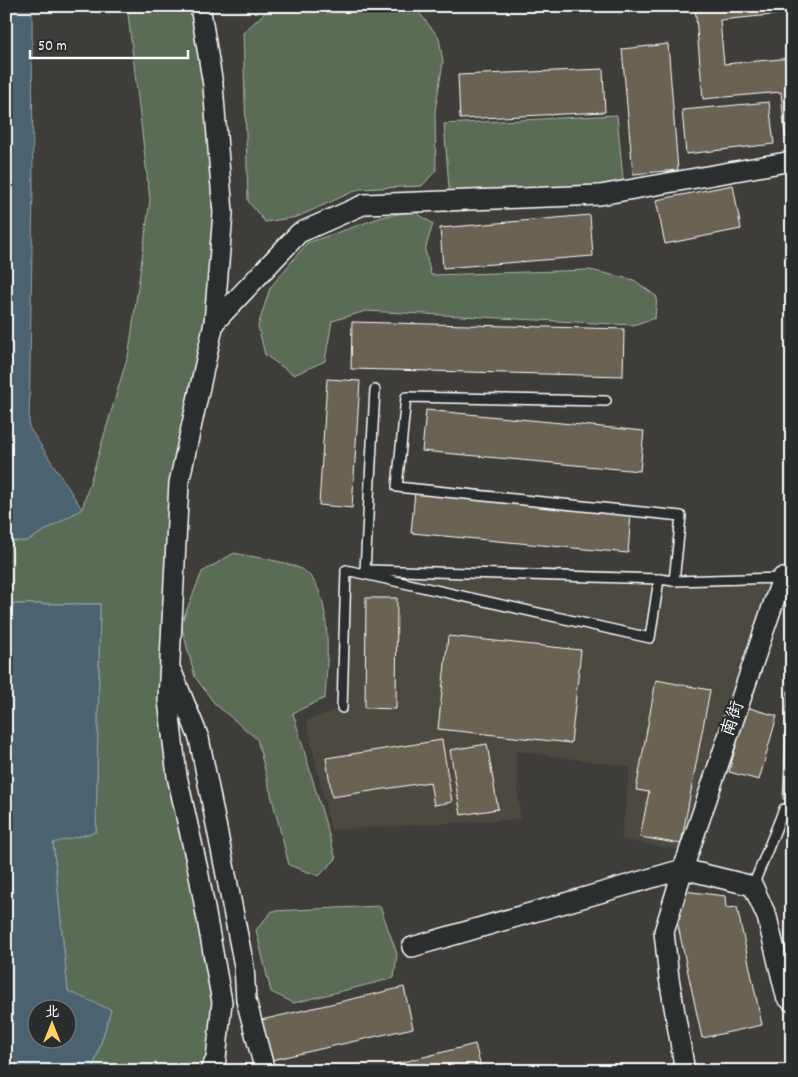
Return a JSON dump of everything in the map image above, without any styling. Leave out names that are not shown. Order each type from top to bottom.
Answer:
[{"type":"street","points":[[200,6],[213,85],[223,213],[214,323],[179,483],[168,700],[177,776],[198,870],[222,1002],[216,1059],[210,1071]]},
{"type":"street","points":[[214,323],[299,233],[365,204],[600,195],[792,161]]},
{"type":"street","name":"南街","points":[[685,1071],[669,978],[664,932],[683,869],[789,576]]},
{"type":"street","points":[[170,666],[199,738],[244,966],[246,1000],[265,1071]]},
{"type":"street","points":[[412,947],[683,869],[753,886],[767,917],[786,996],[792,1002]]},
{"type":"street","points":[[215,964],[230,984],[246,1000]]},
{"type":"lane","points":[[365,570],[375,390]]},
{"type":"lane","points":[[606,402],[406,397],[397,487],[681,516],[674,581]]},
{"type":"lane","points":[[346,570],[674,581],[789,576]]},
{"type":"lane","points":[[346,570],[650,638],[659,579]]},
{"type":"lane","points":[[342,708],[346,570]]},
{"type":"lane","points":[[753,886],[784,809],[792,809]]},
{"type":"shaded area","points":[[346,570],[659,579],[782,578],[688,852],[621,839],[630,767],[516,751],[520,819],[331,830],[306,720],[342,708]]},
{"type":"green space","points":[[127,6],[200,6],[223,213],[179,483],[168,700],[222,1002],[210,1071],[92,1071],[111,1010],[68,992],[53,842],[96,832],[100,604],[6,604],[6,541],[27,541],[82,509],[129,352],[150,200]]},
{"type":"green space","points":[[272,6],[398,6],[418,11],[439,38],[443,62],[435,111],[436,170],[422,186],[359,189],[297,217],[265,222],[248,201],[243,33]]},
{"type":"green space","points":[[617,115],[624,190],[450,200],[444,124]]},
{"type":"green space","points":[[414,211],[433,224],[425,250],[431,275],[590,270],[634,280],[657,297],[655,318],[633,325],[366,311],[332,321],[325,361],[294,375],[265,355],[258,326],[270,288],[307,243],[382,217]]},
{"type":"green space","points":[[234,553],[278,561],[301,569],[312,578],[324,609],[327,648],[325,698],[293,713],[336,859],[319,876],[289,865],[257,739],[215,704],[195,677],[181,624],[202,572]]},
{"type":"green space","points":[[380,906],[397,954],[394,978],[294,1003],[271,992],[256,930],[272,911]]},
{"type":"water","points":[[6,6],[32,6],[33,187],[29,427],[82,509],[27,541],[6,541]]},
{"type":"water","points":[[6,604],[100,604],[96,832],[53,843],[68,991],[111,1010],[92,1071],[6,1071]]},
{"type":"building","points":[[695,6],[792,6],[792,13],[720,20],[724,64],[792,58],[792,136],[785,137],[781,92],[703,99]]},
{"type":"building","points":[[668,44],[678,170],[633,174],[622,49]]},
{"type":"building","points":[[603,69],[605,112],[460,119],[458,75]]},
{"type":"building","points":[[769,102],[774,144],[686,154],[682,110]]},
{"type":"building","points":[[733,185],[741,229],[665,244],[656,200]]},
{"type":"building","points":[[590,215],[593,256],[443,268],[440,228]]},
{"type":"building","points":[[352,322],[624,329],[623,376],[351,369]]},
{"type":"building","points":[[327,379],[360,381],[352,508],[319,505]]},
{"type":"building","points":[[426,410],[644,431],[640,471],[422,451]]},
{"type":"building","points":[[415,492],[631,513],[628,553],[411,533]]},
{"type":"building","points":[[366,598],[397,598],[396,709],[365,708]]},
{"type":"building","points":[[448,636],[581,650],[571,743],[438,729]]},
{"type":"building","points":[[656,680],[710,690],[681,844],[640,837],[649,792],[636,790]]},
{"type":"building","points":[[788,691],[792,691],[792,799],[783,799]]},
{"type":"building","points":[[746,707],[777,716],[759,780],[729,772]]},
{"type":"building","points":[[442,740],[452,802],[434,805],[430,782],[332,797],[326,758]]},
{"type":"building","points":[[487,744],[498,809],[461,815],[450,750]]},
{"type":"building","points":[[684,891],[725,896],[726,908],[737,907],[762,1025],[702,1038],[677,921]]},
{"type":"building","points":[[404,987],[413,1028],[267,1061],[257,1021]]},
{"type":"building","points":[[475,1044],[482,1071],[393,1071],[392,1065]]}]
